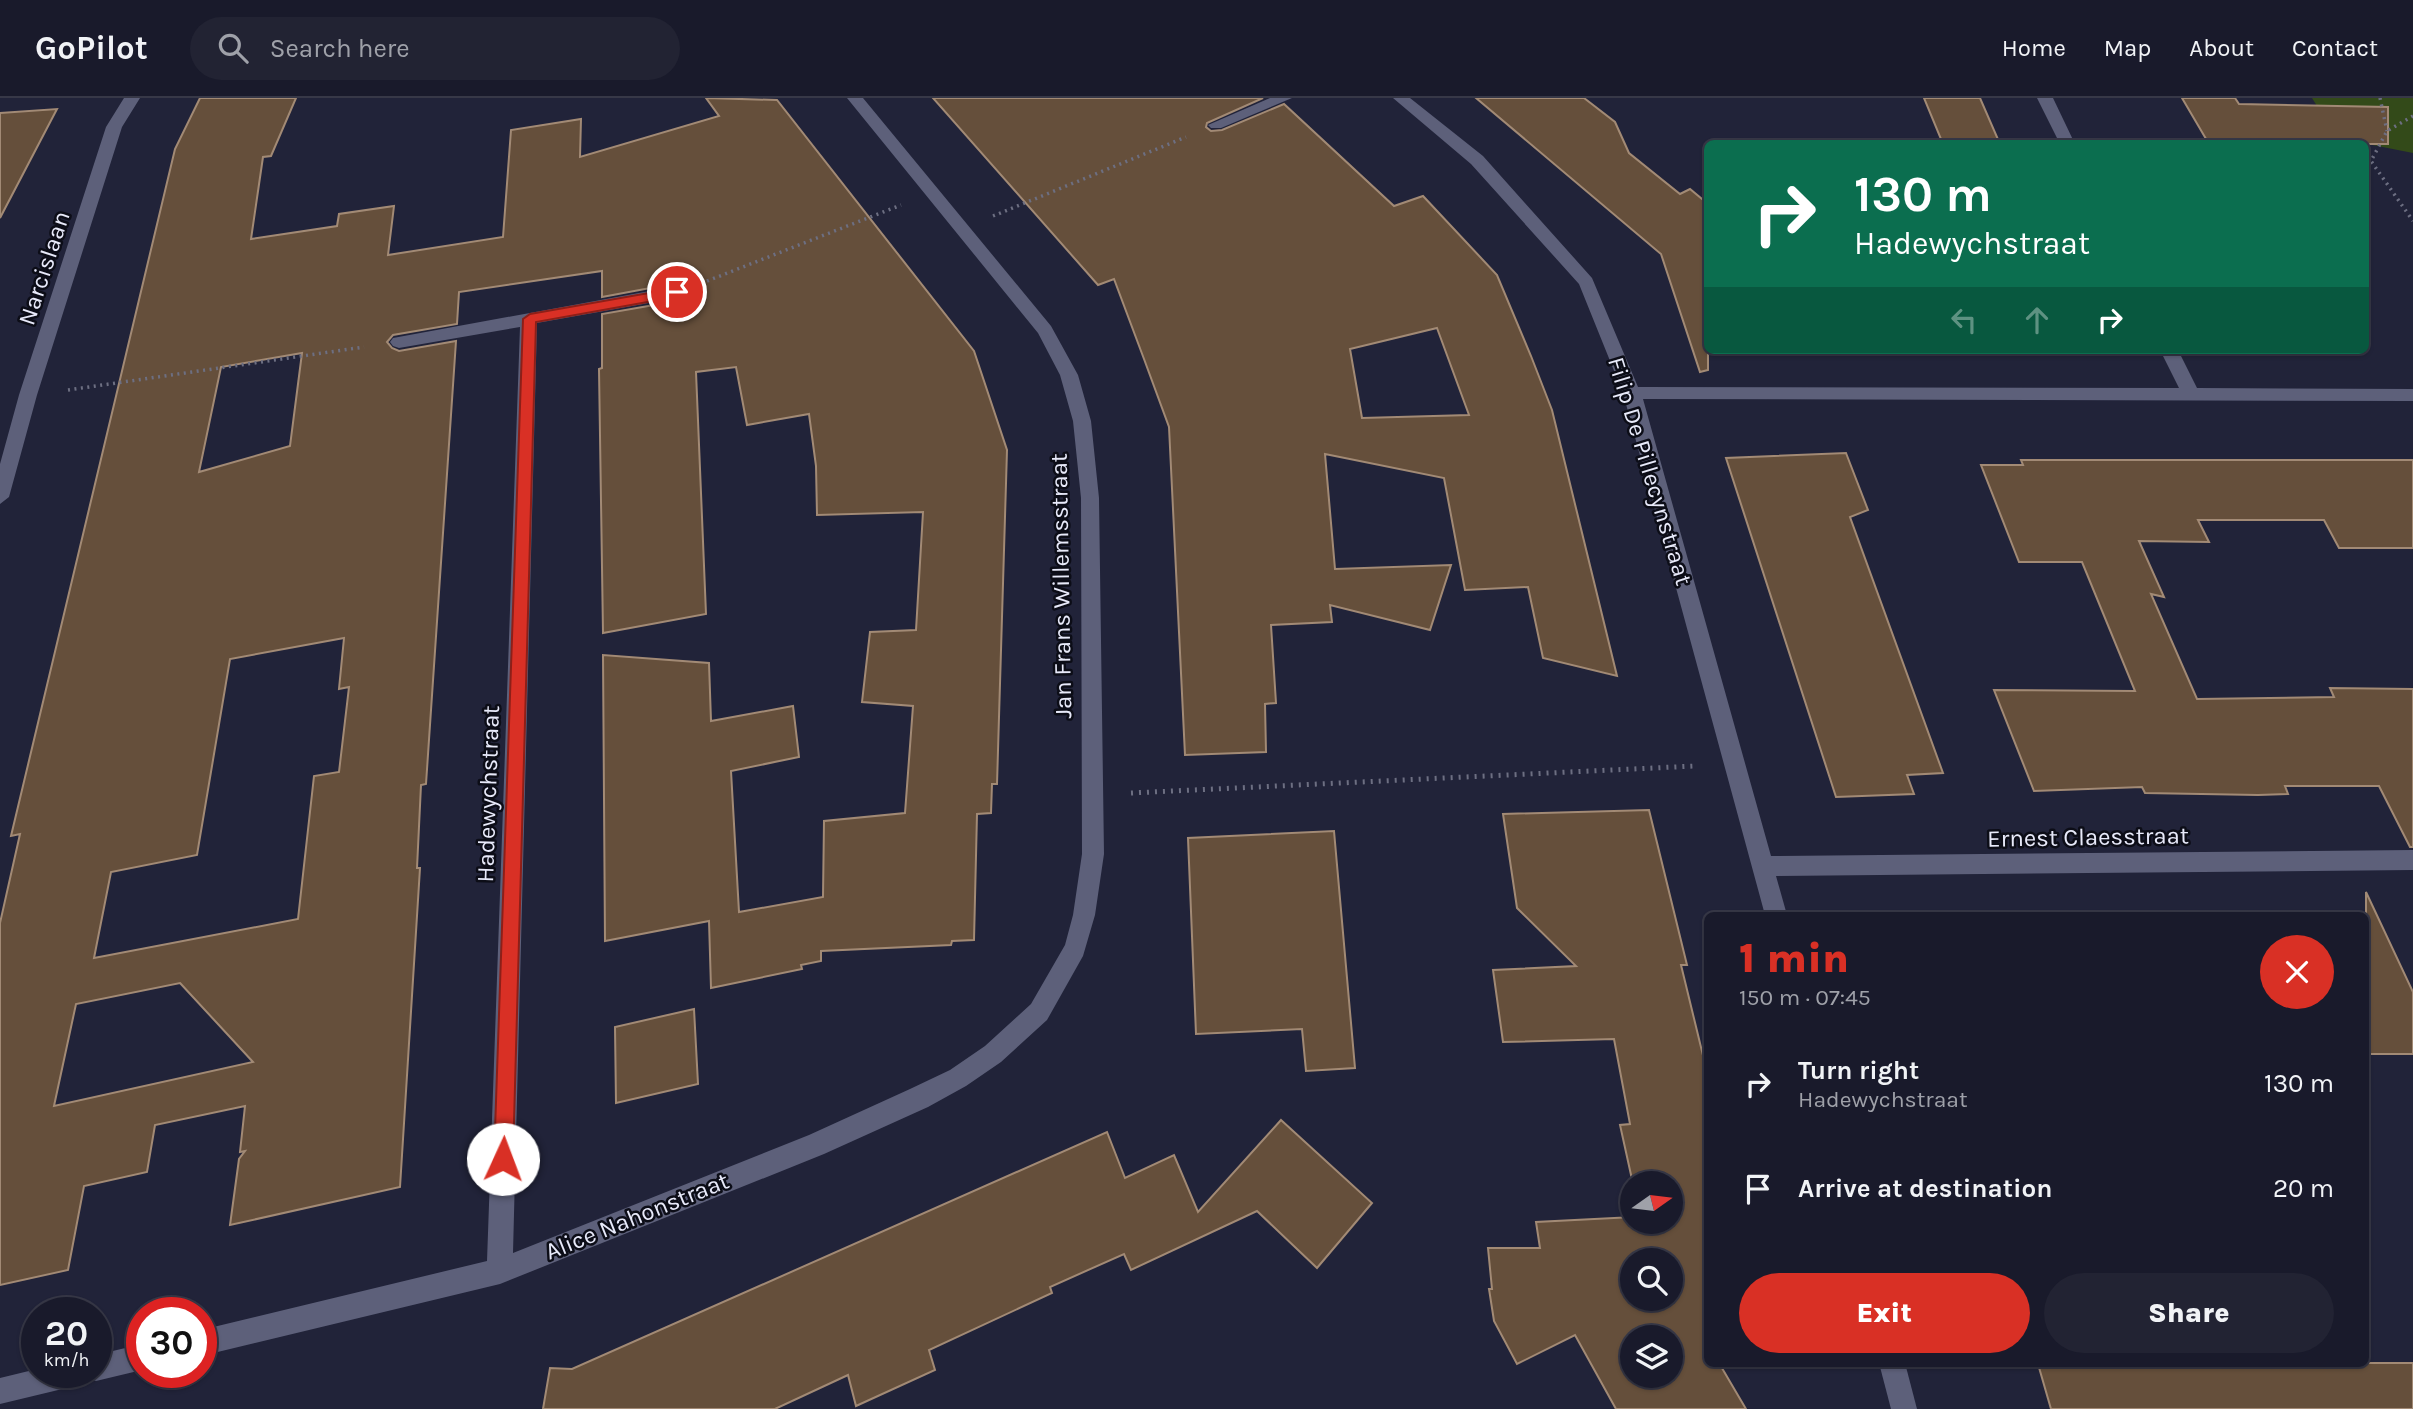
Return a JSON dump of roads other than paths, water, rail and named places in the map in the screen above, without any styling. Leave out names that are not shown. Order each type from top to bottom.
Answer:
[{"type":"street","name":"Narcislaan","points":[[0,497],[28,395],[114,127],[132,98]]},
{"type":"street","name":"Jan Frans Willemsstraat","points":[[855,98],[1045,330],[1069,375],[1082,421],[1090,498],[1093,855],[1084,915],[1075,948],[1038,1012]]},
{"type":"street","points":[[1216,125],[1284,98]]},
{"type":"street","name":"Filip De Pillecynstraat","points":[[1401,98],[1477,160],[1586,282],[1632,393],[1775,912]]},
{"type":"street","points":[[2046,98],[2066,140]]},
{"type":"street","points":[[399,342],[677,292]]},
{"type":"street","name":"Hadewychstraat","points":[[500,1270],[530,319]]},
{"type":"street","points":[[2171,354],[2191,394]]},
{"type":"street","points":[[1632,393],[2413,395]]},
{"type":"street","name":"Ernest Claesstraat","points":[[1764,866],[2413,860]]},
{"type":"street","name":"Alice Nahonstraat","points":[[217,1339],[500,1270],[815,1145],[958,1078],[993,1054],[1038,1012]]},
{"type":"street","points":[[1893,1367],[1904,1409]]},
{"type":"street","points":[[0,1391],[21,1386]]}]
